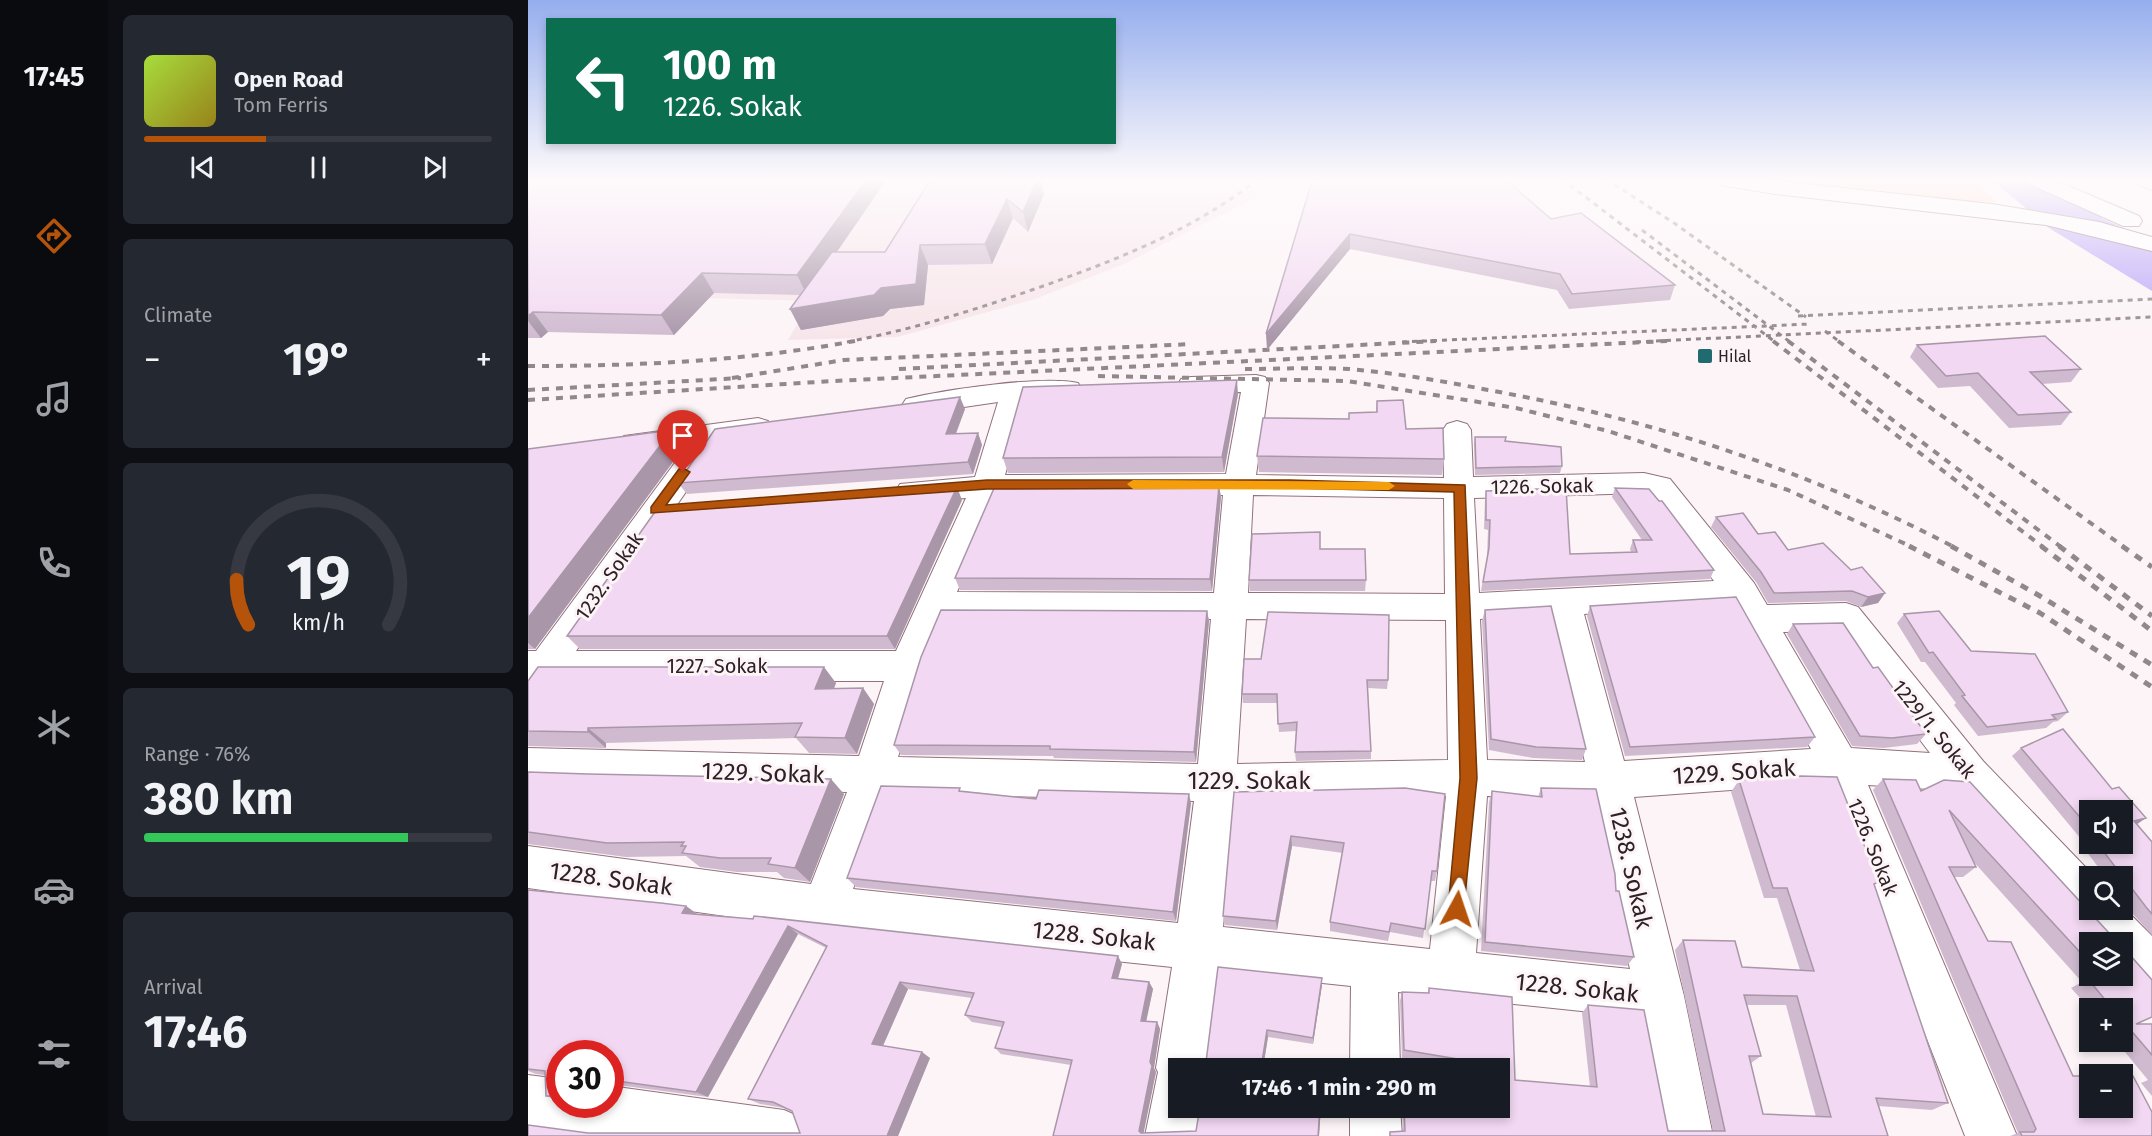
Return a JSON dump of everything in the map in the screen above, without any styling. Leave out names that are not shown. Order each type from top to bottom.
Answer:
[{"type":"main road","points":[[2106,232],[2152,244]]},
{"type":"main road","points":[[1164,386],[1256,383],[1239,484],[1216,783],[1198,947],[1182,1058]]},
{"type":"main road","points":[[887,409],[1015,391],[1095,388]]},
{"type":"main road","points":[[824,908],[873,776],[907,666],[987,485],[1015,391]]},
{"type":"main road","points":[[608,446],[782,423]]},
{"type":"main road","points":[[1451,975],[1468,778],[1462,607],[1461,488],[1457,430]]},
{"type":"main road","name":"1232. Sokak","points":[[533,674],[712,433]]},
{"type":"main road","name":"1226. Sokak","points":[[880,493],[987,485],[1239,484],[1461,488],[1644,483],[1659,486],[1749,605],[1840,765],[1991,1136]]},
{"type":"main road","points":[[655,510],[702,507]]},
{"type":"main road","points":[[934,605],[1231,607],[1462,607],[1564,603],[1749,605]]},
{"type":"main road","name":"1238. Sokak","points":[[1564,603],[1611,780],[1660,996],[1687,1136]]},
{"type":"main road","name":"1229/1. Sokak","points":[[1749,605],[1846,617],[1969,774],[2079,891]]},
{"type":"main road","name":"1227. Sokak","points":[[533,674],[907,666]]},
{"type":"main road","name":"1229. Sokak","points":[[528,766],[1216,783],[1468,778],[1611,780],[1840,765],[1969,774]]},
{"type":"main road","name":"1228. Sokak","points":[[528,867],[824,908],[1374,968],[1660,996]]},
{"type":"main road","points":[[2105,920],[2152,970]]},
{"type":"main road","points":[[1374,968],[1375,1058]]},
{"type":"main road","points":[[528,1100],[681,1129],[784,1136]]},
{"type":"main road","points":[[1171,1136],[1174,1118]]},
{"type":"main road","points":[[1376,1118],[1376,1136]]},
{"type":"shaded area","points":[[529,232],[1187,232],[1126,263],[1035,299],[897,337],[788,340],[811,301],[528,293]]},
{"type":"shaded area","points":[[2056,232],[2132,232],[2152,241],[2152,291]]},
{"type":"building","points":[[528,232],[828,232],[797,275],[702,273],[661,315],[533,312],[528,316]]},
{"type":"building","points":[[898,232],[991,232],[985,244],[920,245],[916,284],[881,288],[874,295],[790,309],[832,252],[885,252]]},
{"type":"building","points":[[1297,232],[1606,232],[1675,285],[1572,294],[1560,274],[1350,234],[1266,334]]},
{"type":"building","points":[[2045,336],[2081,369],[2030,372],[2071,412],[2018,415],[1978,373],[1946,376],[1917,345]]},
{"type":"building","points":[[1237,380],[1222,457],[1003,458],[1023,387]]},
{"type":"building","points":[[960,397],[946,434],[978,433],[968,462],[678,483],[715,429]]},
{"type":"building","points":[[1403,400],[1406,429],[1443,428],[1444,459],[1257,456],[1263,418],[1349,419],[1349,413],[1377,412],[1377,401]]},
{"type":"building","points":[[672,430],[528,618],[528,449]]},
{"type":"building","points":[[1475,437],[1506,437],[1505,441],[1561,447],[1562,466],[1476,468]]},
{"type":"building","points":[[995,486],[1219,486],[1210,579],[955,578]]},
{"type":"building","points":[[957,487],[887,636],[567,636],[657,509]]},
{"type":"building","points":[[1566,488],[1570,554],[1637,552],[1633,540],[1652,540],[1615,488],[1649,489],[1659,501],[1662,501],[1714,570],[1483,582],[1489,548],[1490,520],[1486,520],[1486,491]]},
{"type":"building","points":[[1743,513],[1758,534],[1775,532],[1788,550],[1823,543],[1851,570],[1862,567],[1885,593],[1868,597],[1852,591],[1774,593],[1761,572],[1716,517]]},
{"type":"building","points":[[1320,532],[1320,549],[1365,549],[1366,580],[1249,580],[1252,534]]},
{"type":"building","points":[[1736,597],[1815,737],[1630,747],[1590,606]]},
{"type":"building","points":[[1551,606],[1586,749],[1536,747],[1491,739],[1485,610]]},
{"type":"building","points":[[941,610],[1207,611],[1194,752],[1050,749],[1050,746],[894,745],[921,657]]},
{"type":"building","points":[[1939,611],[1971,651],[2035,654],[2068,712],[2052,715],[2056,719],[1987,727],[1962,696],[1965,695],[1933,652],[1929,653],[1904,614]]},
{"type":"building","points":[[1268,612],[1389,615],[1388,680],[1367,680],[1371,751],[1295,752],[1297,722],[1278,724],[1277,694],[1242,694],[1244,659],[1261,659]]},
{"type":"building","points":[[1843,623],[1873,668],[1878,667],[1926,734],[1892,738],[1860,736],[1793,624]]},
{"type":"building","points":[[538,667],[824,667],[815,689],[863,688],[845,738],[795,737],[802,723],[588,728],[588,732],[528,731],[528,681]]},
{"type":"building","points":[[2063,729],[2112,789],[2119,787],[2130,800],[2079,800],[2079,816],[2021,748]]},
{"type":"building","points":[[528,772],[831,779],[795,868],[768,864],[771,858],[720,858],[682,853],[686,846],[681,846],[684,842],[607,843],[528,832]]},
{"type":"building","points":[[1800,776],[1837,777],[1879,882],[1874,884],[1948,1103],[1876,1098],[1888,1136],[1390,1136],[1390,1132],[1405,1131],[1404,1118],[1510,1118],[1510,1058],[1452,1058],[1404,1050],[1402,992],[1429,993],[1429,988],[1512,997],[1515,1080],[1597,1087],[1588,1005],[1644,1010],[1668,1131],[1725,1131],[1683,940],[1735,941],[1742,967],[1814,971],[1787,888],[1773,888],[1739,780]],"holes":[[[1744,995],[1797,996],[1831,1117],[1763,1114],[1749,1056],[1761,1056]]]},
{"type":"building","points":[[1883,779],[1916,780],[1921,791],[1944,780],[1970,782],[2079,900],[2079,920],[2097,920],[2108,932],[2079,932],[2079,951],[1949,810],[1976,867],[1949,867],[1988,941],[2011,942],[2073,1076],[2079,1076],[2079,1118],[2133,1118],[2133,1076],[2152,1112],[2152,1136],[2022,1136],[2020,1132],[2034,1132],[2036,1129]]},
{"type":"building","points":[[881,786],[960,788],[959,791],[1036,799],[1039,790],[1189,794],[1173,912],[847,878]]},
{"type":"building","points":[[1405,788],[1445,794],[1437,871],[1432,871],[1425,929],[1391,923],[1389,932],[1330,922],[1344,843],[1291,836],[1276,921],[1223,916],[1234,792]]},
{"type":"building","points":[[1541,788],[1596,789],[1615,874],[1616,891],[1619,891],[1634,957],[1485,942],[1492,791],[1542,797]]},
{"type":"building","points":[[2133,803],[2146,818],[2134,821],[2152,842],[2152,914],[2133,890],[2133,866],[2115,866],[2105,854],[2133,854]]},
{"type":"building","points":[[528,890],[686,906],[682,913],[753,919],[754,916],[1118,956],[1112,978],[1149,982],[1141,1021],[1157,1022],[1150,1062],[1152,1066],[1139,1131],[1141,1133],[1196,1131],[1198,1118],[1319,1118],[1318,1136],[1053,1136],[1072,1060],[995,1048],[1004,1022],[965,1015],[974,993],[900,982],[872,1044],[922,1052],[887,1136],[528,1136],[528,1125],[588,1133],[800,1133],[792,1111],[773,1102],[748,1099],[827,946],[788,926],[696,1092],[624,1082],[624,1040],[546,1040],[546,1096],[545,1071],[528,1069]]},
{"type":"building","points":[[2133,958],[2152,980],[2152,1017],[2136,1024],[2152,1024],[2152,1055],[2133,1033],[2133,998],[2104,998],[2094,986],[2133,986]]},
{"type":"building","points":[[1218,967],[1322,978],[1313,1038],[1267,1030],[1263,1058],[1207,1058]]},
{"type":"railway","points":[[847,342],[898,331],[972,310],[1102,264],[1173,232]]},
{"type":"railway","points":[[1631,232],[1755,326]]},
{"type":"railway","points":[[1645,232],[1769,326]]},
{"type":"railway","points":[[1687,232],[1804,316]]},
{"type":"railway","points":[[1804,316],[2152,299]]},
{"type":"railway","points":[[1798,316],[1804,316]]},
{"type":"railway","points":[[1827,333],[2152,317]]},
{"type":"railway","points":[[1769,326],[1810,324]]},
{"type":"railway","points":[[1402,342],[1755,326]]},
{"type":"railway","points":[[1755,326],[1767,336]]},
{"type":"railway","points":[[1755,326],[1769,326]]},
{"type":"railway","points":[[1769,326],[1781,335]]},
{"type":"railway","points":[[1781,335],[1827,333]]},
{"type":"railway","points":[[1827,333],[1840,342]]},
{"type":"railway","points":[[1767,336],[1781,335]]},
{"type":"railway","points":[[1781,335],[1790,342]]},
{"type":"railway","points":[[1636,342],[1767,336]]},
{"type":"railway","points":[[1767,336],[1775,342]]},
{"type":"railway","points":[[528,366],[610,365],[733,358],[855,341]]},
{"type":"railway","points":[[899,369],[1436,341]]},
{"type":"railway","points":[[528,400],[833,381],[1667,341]]},
{"type":"railway","points":[[1773,341],[2043,547]]},
{"type":"railway","points":[[1788,341],[2061,547]]},
{"type":"railway","points":[[1838,341],[2124,547]]},
{"type":"railway","points":[[732,378],[844,360],[1192,344]]},
{"type":"railway","points":[[1245,369],[1336,368],[1384,373],[1471,387],[1609,416],[1727,450],[1785,471],[1898,519],[1954,547]]},
{"type":"railway","points":[[1098,376],[1347,381],[1516,408],[1608,431],[1788,490],[1912,547]]},
{"type":"railway","points":[[528,390],[741,378]]},
{"type":"railway","points":[[1909,546],[2040,613],[2152,687]]},
{"type":"railway","points":[[1951,546],[2040,596],[2152,665]]},
{"type":"railway","points":[[2041,546],[2152,631]]},
{"type":"railway","points":[[2059,546],[2152,616]]},
{"type":"railway","points":[[2122,546],[2152,567]]},
{"type":"slow traffic","points":[[1133,484],[1389,486]]},
{"type":"place","name":"Hilal","points":[[1705,356]]},
{"type":"route","points":[[683,472],[655,510],[987,485],[1290,484],[1461,488],[1462,607],[1468,778],[1457,909]]}]
